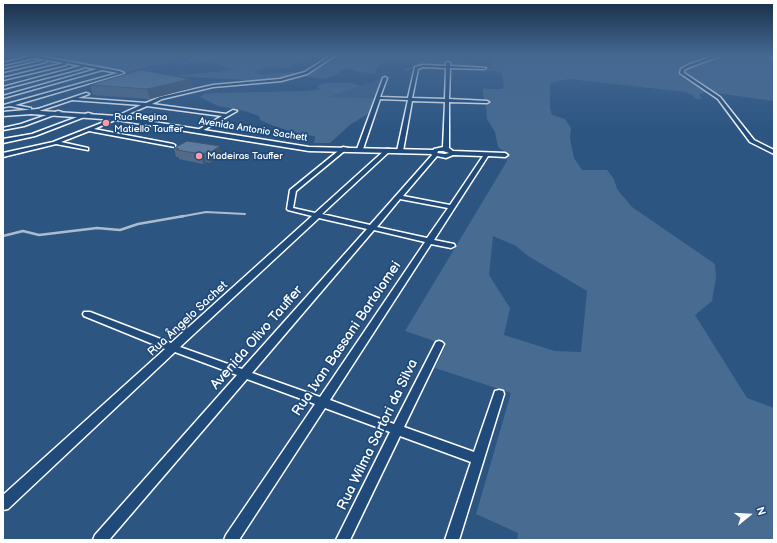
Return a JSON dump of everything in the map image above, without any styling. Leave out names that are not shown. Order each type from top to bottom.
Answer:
[{"type":"street","points":[[3,88],[28,81]]},
{"type":"street","points":[[3,97],[58,81]]},
{"type":"street","points":[[6,105],[92,81]]},
{"type":"street","points":[[3,155],[55,143],[161,98],[213,86],[265,81]]},
{"type":"street","points":[[384,81],[378,98],[350,149],[293,190],[290,209],[451,246]]},
{"type":"street","points":[[400,151],[413,81]]},
{"type":"street","points":[[446,149],[448,81]]},
{"type":"street","points":[[694,81],[719,98],[752,141],[774,152]]},
{"type":"street","points":[[3,114],[31,110],[87,94]]},
{"type":"street","points":[[378,98],[487,102]]},
{"type":"street","points":[[72,99],[146,104],[226,115]]},
{"type":"street","name":"Avenida Antonio Sachett","points":[[6,105],[58,113],[119,117],[309,149],[388,150],[435,154]]},
{"type":"street","points":[[200,130],[235,111]]},
{"type":"street","points":[[3,129],[22,126],[58,113]]},
{"type":"street","points":[[3,141],[32,135],[88,115]]},
{"type":"street","points":[[88,130],[174,146]]},
{"type":"street","points":[[55,143],[86,149]]},
{"type":"street","points":[[452,153],[446,149],[439,149],[435,154],[446,156],[452,153],[506,155]]},
{"type":"street","name":"Rua Ângelo Sachet","points":[[3,504],[388,150]]},
{"type":"street","name":"Avenida Olivo Tauffer","points":[[100,540],[435,154]]},
{"type":"street","name":"Rua Ivan Bassani Bartolomei","points":[[231,540],[487,154]]},
{"type":"street","points":[[399,197],[452,207]]},
{"type":"street","points":[[87,314],[173,348],[245,373],[478,460]]},
{"type":"street","name":"Rua Wilma Sartori da Silva","points":[[343,540],[439,344]]},
{"type":"street","points":[[452,540],[499,394]]},
{"type":"shaded area","points":[[374,81],[380,81],[375,98],[328,97]]},
{"type":"shaded area","points":[[503,81],[557,81],[550,84],[550,108],[552,115],[565,119],[571,128],[570,139],[574,158],[582,170],[607,170],[614,179],[617,189],[632,207],[715,264],[716,278],[712,301],[695,315],[747,398],[774,408],[774,540],[517,540],[518,533],[476,514],[511,393],[435,368],[446,345],[405,331],[507,161],[504,151],[498,147],[495,132],[487,119],[487,102],[484,99],[483,93],[483,88],[502,89],[504,87]],"holes":[[[493,236],[516,246],[528,256],[587,291],[581,352],[555,351],[504,335],[510,308],[489,275]]]},
{"type":"shaded area","points":[[590,81],[774,81],[774,101],[709,92],[699,94],[702,99],[696,99],[686,92]]},
{"type":"shaded area","points":[[323,83],[352,83],[361,86],[329,97],[375,98],[371,112],[351,124],[330,143],[314,143],[315,136],[303,135],[274,126],[260,120],[259,116],[245,111],[218,106],[200,97],[204,94],[212,93],[306,91],[320,89],[317,86]]},
{"type":"building","points":[[102,81],[180,81],[147,89],[90,85]]},
{"type":"building","points":[[187,141],[220,146],[208,154],[177,150],[179,149],[174,148]]},
{"type":"waterway","points":[[179,217],[206,212],[245,214]]},
{"type":"waterway","points":[[3,236],[23,231],[39,235],[97,228],[120,230],[138,224],[184,216]]},
{"type":"place","name":"Rua Regina Matiello Tauffer","points":[[106,123]]},
{"type":"place","name":"Madeiras Tauffer","points":[[199,156]]}]
